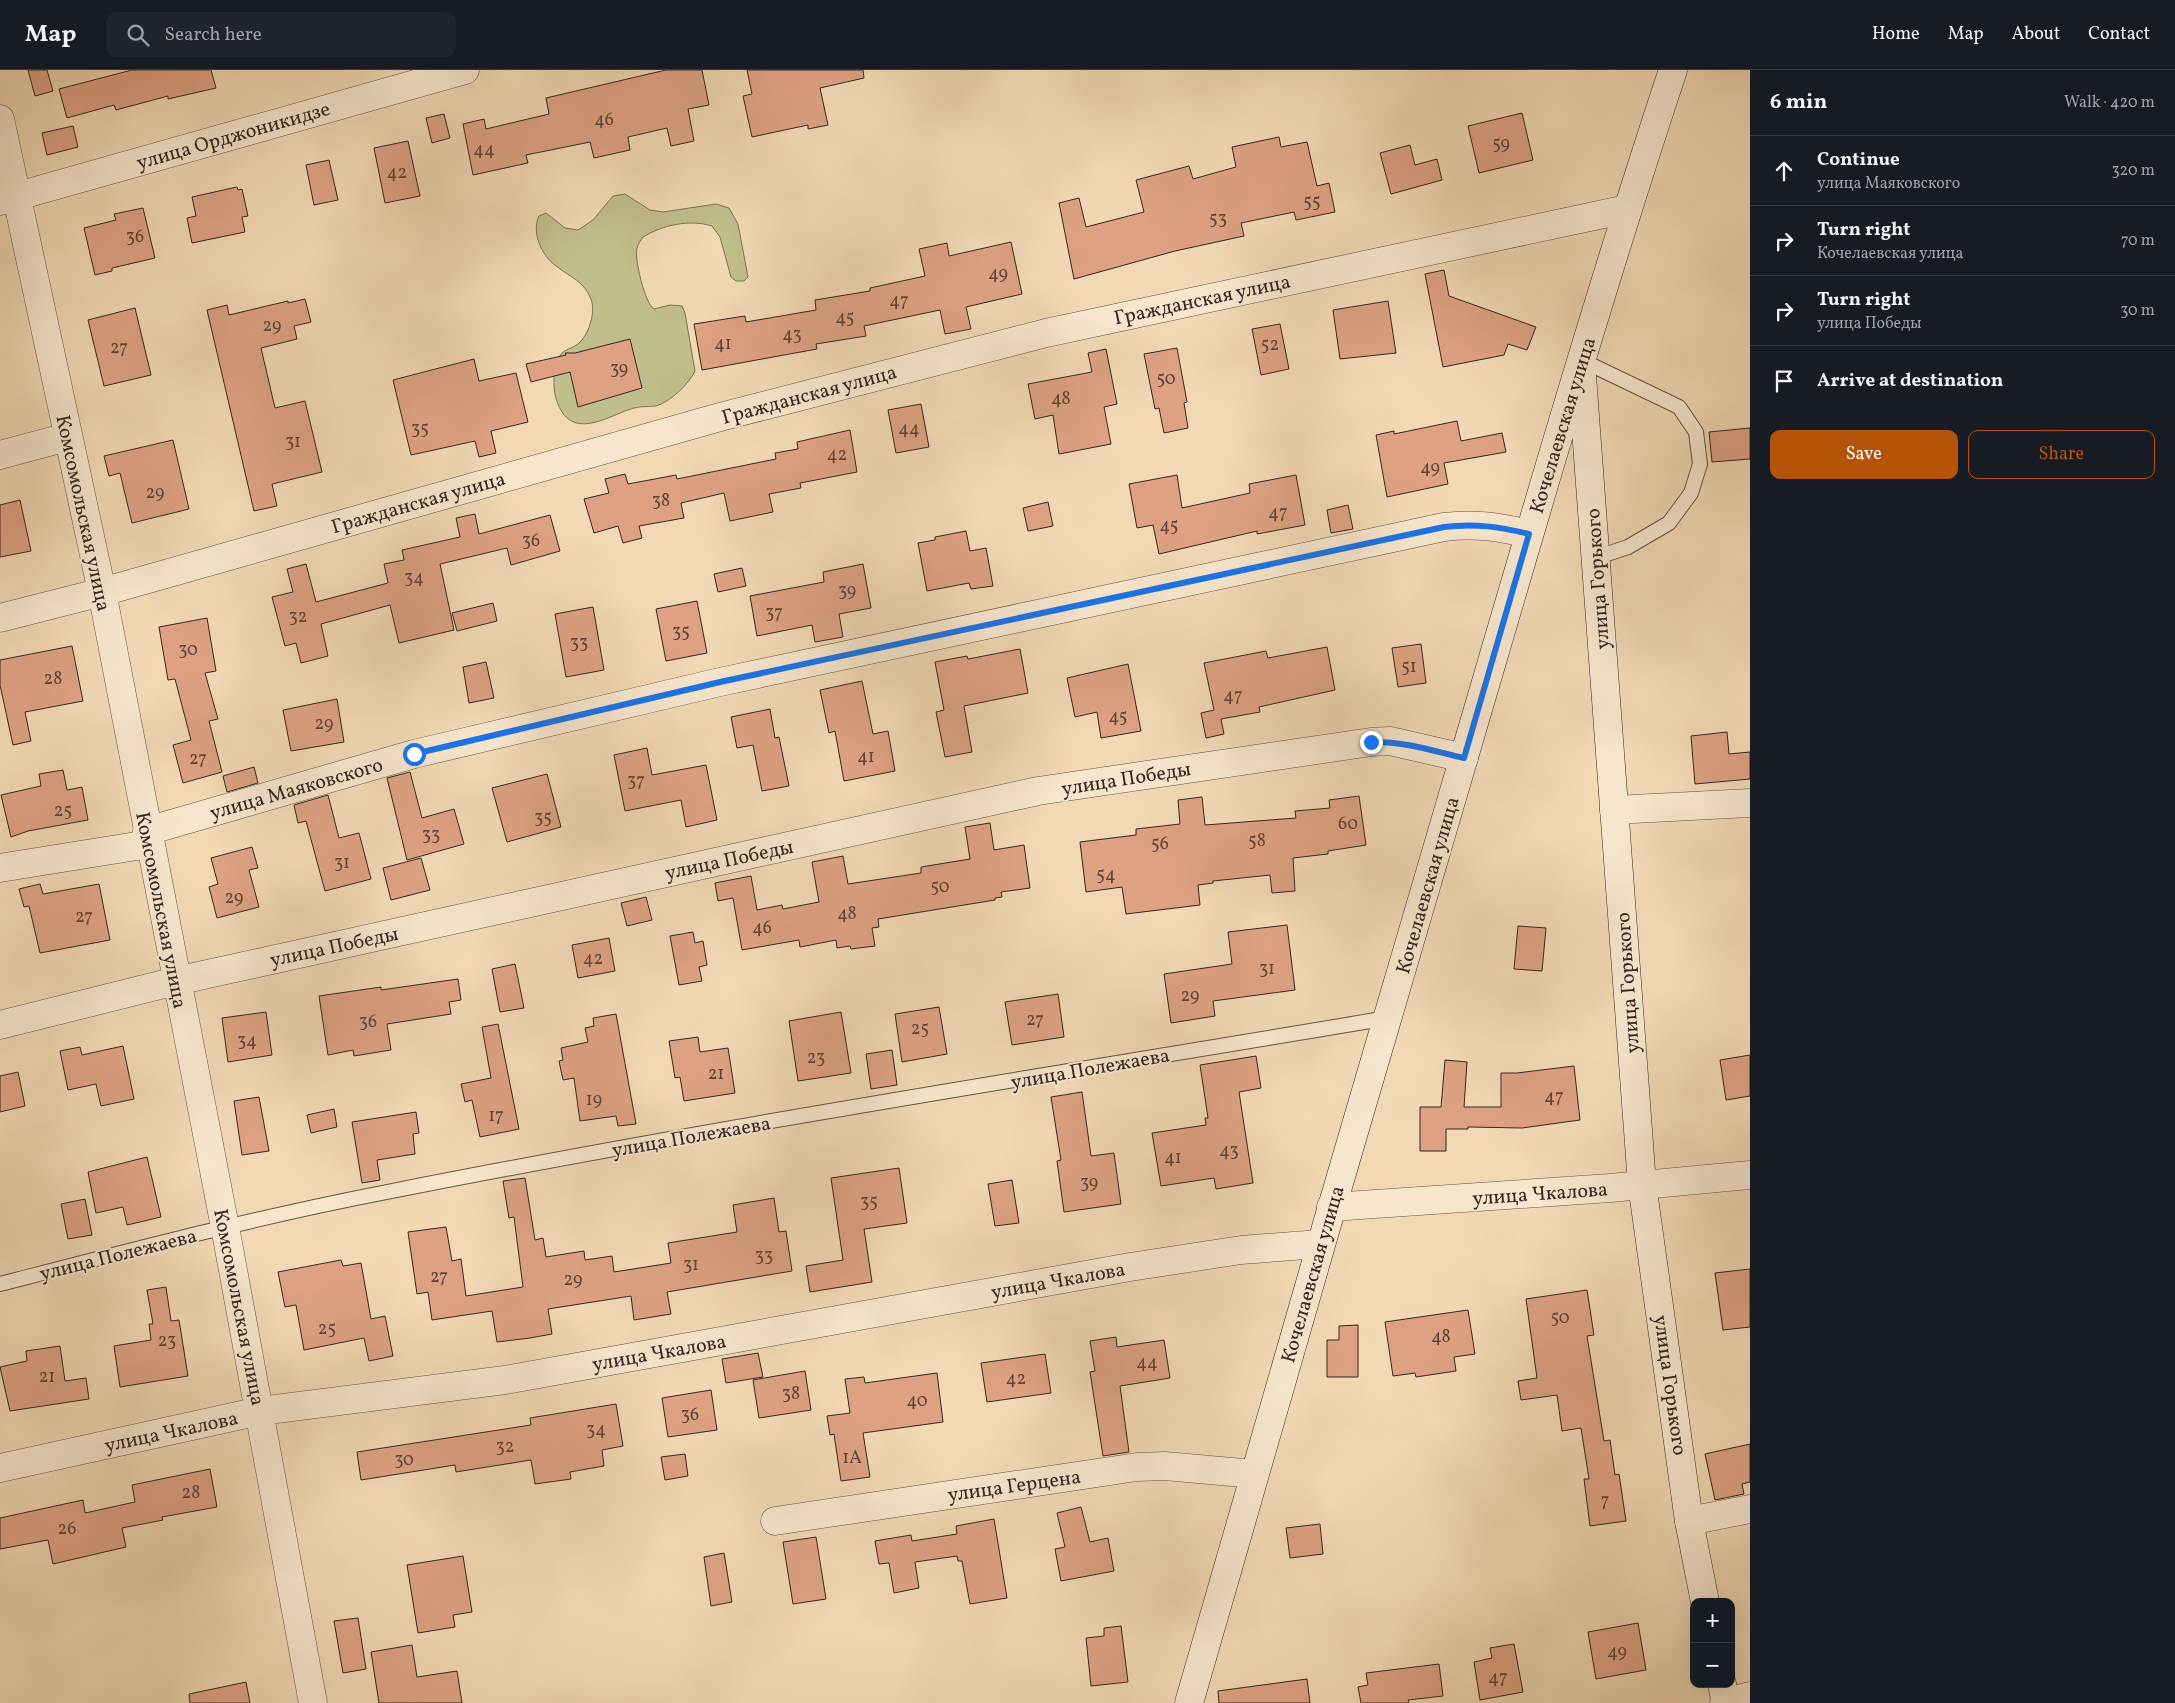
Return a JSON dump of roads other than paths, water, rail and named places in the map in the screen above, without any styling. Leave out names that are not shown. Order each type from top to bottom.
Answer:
[{"type":"street","name":"улица Орджоникидзе","points":[[9,198],[465,70]]},
{"type":"street","name":"Кочелаевская улица","points":[[1189,1703],[1320,1244],[1529,534],[1627,209],[1673,70]]},
{"type":"street","name":"Комсомольская улица","points":[[0,119],[9,198],[67,437],[102,592],[260,1411],[313,1703]]},
{"type":"street","name":"Гражданская улица","points":[[0,618],[102,592],[720,417],[1046,332],[1627,209]]},
{"type":"street","name":"улица Горького","points":[[1581,360],[1642,1184],[1690,1521],[1705,1598]]},
{"type":"street","points":[[0,456],[67,437]]},
{"type":"street","name":"улица Маяковского","points":[[0,868],[148,837],[414,754],[768,671],[1444,527],[1468,524],[1493,525],[1529,534]]},
{"type":"street","name":"улица Победы","points":[[0,1025],[176,981],[1038,791],[1371,742],[1390,741],[1464,758]]},
{"type":"street","points":[[1614,810],[1750,803]]},
{"type":"street","name":"улица Чкалова","points":[[1331,1207],[1750,1175]]},
{"type":"street","name":"улица Чкалова","points":[[0,1468],[260,1411],[505,1380],[1130,1267],[1241,1250],[1320,1244]]},
{"type":"street","name":"улица Герцена","points":[[775,1521],[1137,1467],[1165,1466],[1254,1474]]},
{"type":"street","points":[[1690,1521],[1750,1509]]},
{"type":"street","points":[[1723,1688],[1725,1703],[1750,1696]]},
{"type":"lane","points":[[1581,360],[1679,407],[1696,432],[1700,464],[1691,493],[1669,523],[1628,547],[1595,558]]},
{"type":"lane","name":"улица Полежаева","points":[[0,1284],[225,1227],[385,1192],[614,1149],[1388,1018]]}]
